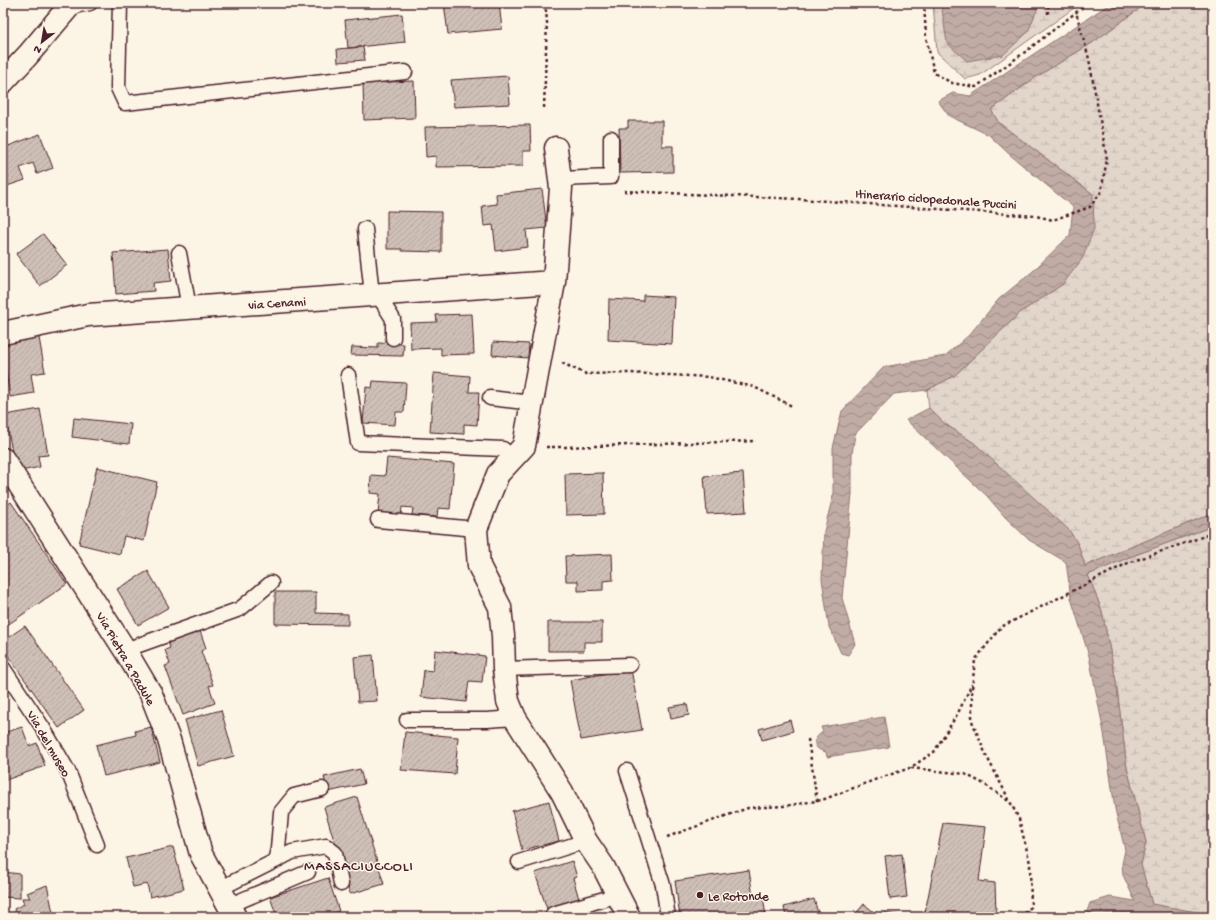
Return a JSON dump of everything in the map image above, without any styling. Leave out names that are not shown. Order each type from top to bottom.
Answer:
[{"type":"street","points":[[3,82],[77,4]]},
{"type":"street","points":[[556,148],[561,188],[554,282],[532,403],[518,452],[498,474],[476,529],[479,566],[500,607],[504,669],[508,701],[515,718],[562,792],[586,841],[602,866],[630,917]]},
{"type":"street","name":"via Cenami","points":[[3,334],[88,315],[554,282]]},
{"type":"street","name":"Via Pietra a Padule","points":[[3,459],[125,650],[151,694],[169,740],[201,854],[227,904]]},
{"type":"lane","points":[[120,3],[118,88],[125,103],[405,72]]},
{"type":"lane","points":[[559,179],[611,177],[611,138]]},
{"type":"lane","points":[[365,229],[375,295],[393,318],[393,338]]},
{"type":"lane","points":[[179,253],[188,308]]},
{"type":"lane","points":[[348,375],[358,443],[503,449],[518,452]]},
{"type":"lane","points":[[490,398],[532,403]]},
{"type":"lane","points":[[378,520],[476,529]]},
{"type":"lane","points":[[125,650],[240,609],[271,583]]},
{"type":"lane","points":[[504,669],[630,666]]},
{"type":"lane","name":"Via del museo","points":[[3,668],[43,728],[68,771],[97,845]]},
{"type":"lane","points":[[407,720],[488,720],[515,718]]},
{"type":"lane","points":[[626,771],[663,885],[668,917]]},
{"type":"lane","points":[[275,861],[278,849],[281,812],[294,796],[322,789]]},
{"type":"lane","points":[[519,862],[586,841]]},
{"type":"lane","points":[[227,904],[275,861],[292,852],[326,846],[335,853],[341,884]]},
{"type":"lane","points":[[227,904],[308,872]]},
{"type":"lane","points":[[553,914],[618,895]]},
{"type":"path","points":[[544,108],[548,21],[545,3]]},
{"type":"path","points":[[924,3],[926,37],[934,73],[952,83],[976,87],[1025,52],[1088,3]]},
{"type":"path","points":[[1048,3],[1048,14]]},
{"type":"path","name":"Itinerario ciclopedonale Puccini","points":[[619,191],[799,199],[1036,216],[1053,220],[1090,207],[1101,192],[1107,159],[1089,59],[1076,12]]},
{"type":"path","points":[[541,354],[586,374],[630,373],[709,377],[754,386],[792,406]]},
{"type":"path","points":[[518,452],[564,447],[756,441]]},
{"type":"path","points":[[1020,917],[1031,907],[1030,863],[1019,819],[986,755],[972,721],[975,660],[1001,627],[1128,563],[1213,533]]},
{"type":"path","points":[[650,844],[748,808],[784,806],[817,801],[910,768],[934,752],[958,713],[973,683]]},
{"type":"path","points":[[808,739],[817,801]]},
{"type":"path","points":[[910,768],[965,774],[984,784],[1010,802]]},
{"type":"green space","points":[[933,3],[1081,3],[980,75],[965,79],[937,52]]},
{"type":"green space","points":[[1147,3],[1213,3],[1213,513],[1085,566],[1078,544],[974,443],[945,424],[929,408],[927,390],[954,376],[1021,312],[1063,284],[1093,194],[999,123],[991,110],[1036,77],[1092,43]]},
{"type":"green space","points":[[1213,526],[1213,915],[1152,905],[1141,865],[1146,842],[1127,768],[1116,681],[1102,611],[1088,575],[1127,558]]},
{"type":"water","points":[[941,3],[1038,3],[1038,7],[1028,32],[1003,55],[967,61],[947,43]]},
{"type":"water","points":[[1111,3],[1147,3],[1092,43],[1036,77],[991,110],[999,123],[1093,194],[1094,229],[1082,259],[1063,284],[1021,312],[954,376],[927,390],[894,394],[855,434],[852,454],[852,494],[842,598],[855,644],[848,655],[841,653],[829,627],[822,579],[824,531],[833,496],[833,448],[842,411],[884,367],[945,356],[969,335],[999,299],[1032,272],[1070,235],[1073,207],[1009,154],[989,135],[949,116],[938,101],[953,93],[970,96]]},
{"type":"water","points":[[929,408],[945,424],[974,443],[1069,530],[1078,544],[1085,566],[1213,513],[1213,526],[1127,558],[1088,575],[1102,611],[1116,681],[1127,768],[1146,842],[1141,865],[1152,904],[1213,915],[1213,917],[1085,917],[1090,903],[1110,897],[1135,901],[1123,875],[1122,864],[1125,850],[1115,809],[1104,733],[1089,656],[1071,598],[1066,562],[1029,540],[1005,517],[987,496],[906,420]]},
{"type":"water","points":[[884,717],[889,747],[827,757],[826,752],[818,749],[815,744],[816,738],[823,732],[821,727]]},
{"type":"building","points":[[444,3],[499,3],[502,29],[448,34]]},
{"type":"building","points":[[402,14],[405,42],[348,48],[345,20]]},
{"type":"building","points":[[363,47],[365,60],[338,62],[337,49]]},
{"type":"building","points":[[508,76],[510,104],[454,107],[451,80]]},
{"type":"building","points":[[414,81],[415,118],[364,120],[363,83]]},
{"type":"building","points":[[628,121],[662,121],[662,146],[673,146],[673,172],[620,173],[619,128],[628,128]]},
{"type":"building","points":[[530,125],[531,151],[523,151],[523,166],[436,167],[436,156],[426,157],[425,127]]},
{"type":"building","points":[[40,134],[53,168],[37,174],[33,163],[20,168],[25,180],[7,186],[3,177],[3,148]]},
{"type":"building","points":[[542,189],[547,228],[526,230],[528,247],[496,251],[493,225],[484,226],[482,206],[497,204],[496,194]]},
{"type":"building","points":[[387,211],[441,212],[441,252],[387,249]]},
{"type":"building","points":[[43,234],[67,265],[40,286],[16,254]]},
{"type":"building","points":[[168,249],[171,281],[153,283],[154,291],[116,294],[113,253]]},
{"type":"building","points":[[643,295],[674,297],[672,344],[608,340],[609,299],[643,301]]},
{"type":"building","points":[[472,314],[474,354],[441,355],[441,348],[411,349],[410,323],[437,322],[436,315]]},
{"type":"building","points":[[38,332],[45,372],[31,374],[34,393],[10,397],[3,353],[3,338]]},
{"type":"building","points":[[493,342],[529,344],[528,358],[492,355]]},
{"type":"building","points":[[378,343],[404,344],[403,356],[351,355],[352,347],[378,348]]},
{"type":"building","points":[[434,373],[470,376],[469,392],[479,392],[477,425],[464,424],[464,434],[430,432]]},
{"type":"building","points":[[373,381],[406,383],[404,412],[396,412],[395,425],[363,423],[366,387],[372,388]]},
{"type":"building","points":[[40,409],[48,455],[38,456],[40,467],[16,472],[5,415]]},
{"type":"building","points":[[74,418],[131,424],[129,444],[72,437]]},
{"type":"building","points":[[387,458],[454,464],[450,509],[438,508],[437,517],[412,515],[413,508],[402,507],[401,517],[378,514],[380,494],[370,493],[371,475],[385,476]]},
{"type":"building","points":[[97,467],[157,482],[144,541],[124,536],[120,554],[79,544]]},
{"type":"building","points":[[603,473],[604,514],[566,515],[565,474]]},
{"type":"building","points":[[743,473],[746,512],[707,514],[704,476]]},
{"type":"building","points":[[11,502],[67,584],[3,628],[3,508]]},
{"type":"building","points":[[612,554],[613,580],[603,581],[603,590],[578,591],[578,581],[566,581],[565,556]]},
{"type":"building","points":[[148,571],[169,607],[138,625],[117,589]]},
{"type":"building","points":[[275,592],[316,592],[316,613],[348,614],[348,625],[275,624]]},
{"type":"building","points":[[548,622],[602,622],[602,642],[584,642],[584,651],[548,651]]},
{"type":"building","points":[[198,625],[206,648],[201,651],[213,685],[209,686],[215,703],[183,715],[165,666],[170,664],[165,650],[170,648],[166,636]]},
{"type":"building","points":[[25,626],[84,710],[59,728],[3,649],[3,641]]},
{"type":"building","points":[[435,650],[485,656],[482,682],[469,681],[466,702],[421,697],[424,670],[433,671]]},
{"type":"building","points":[[373,655],[377,701],[358,702],[354,657]]},
{"type":"building","points":[[631,669],[642,730],[581,740],[570,680]]},
{"type":"building","points":[[687,704],[689,715],[671,719],[669,707]]},
{"type":"building","points":[[221,710],[234,756],[198,766],[185,720]]},
{"type":"building","points":[[790,720],[793,731],[762,740],[759,729]]},
{"type":"building","points":[[22,727],[29,746],[37,743],[45,766],[3,781],[3,733]]},
{"type":"building","points":[[151,727],[160,762],[104,776],[96,745],[136,735],[135,731]]},
{"type":"building","points":[[405,732],[458,737],[455,774],[401,770]]},
{"type":"building","points":[[360,769],[364,784],[328,792],[324,777]]},
{"type":"building","points":[[357,797],[384,884],[350,894],[324,807]]},
{"type":"building","points":[[549,801],[559,841],[522,850],[512,811]]},
{"type":"building","points":[[943,823],[986,827],[979,881],[995,883],[996,913],[958,915],[958,917],[924,917]]},
{"type":"building","points":[[173,847],[184,889],[150,897],[147,884],[133,887],[126,858]]},
{"type":"building","points":[[902,854],[907,897],[890,899],[885,856]]},
{"type":"building","points":[[572,861],[577,877],[573,878],[579,899],[547,909],[535,873]]},
{"type":"building","points":[[749,870],[753,897],[763,896],[766,917],[680,917],[675,881]]},
{"type":"building","points":[[3,872],[20,874],[20,898],[3,897]]},
{"type":"building","points":[[328,878],[339,911],[322,917],[277,917],[270,897]]},
{"type":"building","points":[[47,885],[54,917],[17,917],[14,909],[24,904],[22,898],[30,898],[27,893]]},
{"type":"building","points":[[814,899],[819,917],[786,917],[784,907]]},
{"type":"building","points":[[864,904],[880,917],[853,917]]},
{"type":"building","points":[[885,913],[907,917],[885,917]]},
{"type":"place","name":"Le Rotonde","points":[[700,895]]},
{"type":"district","name":"MASSACIUCCOLI","points":[[359,865]]}]
